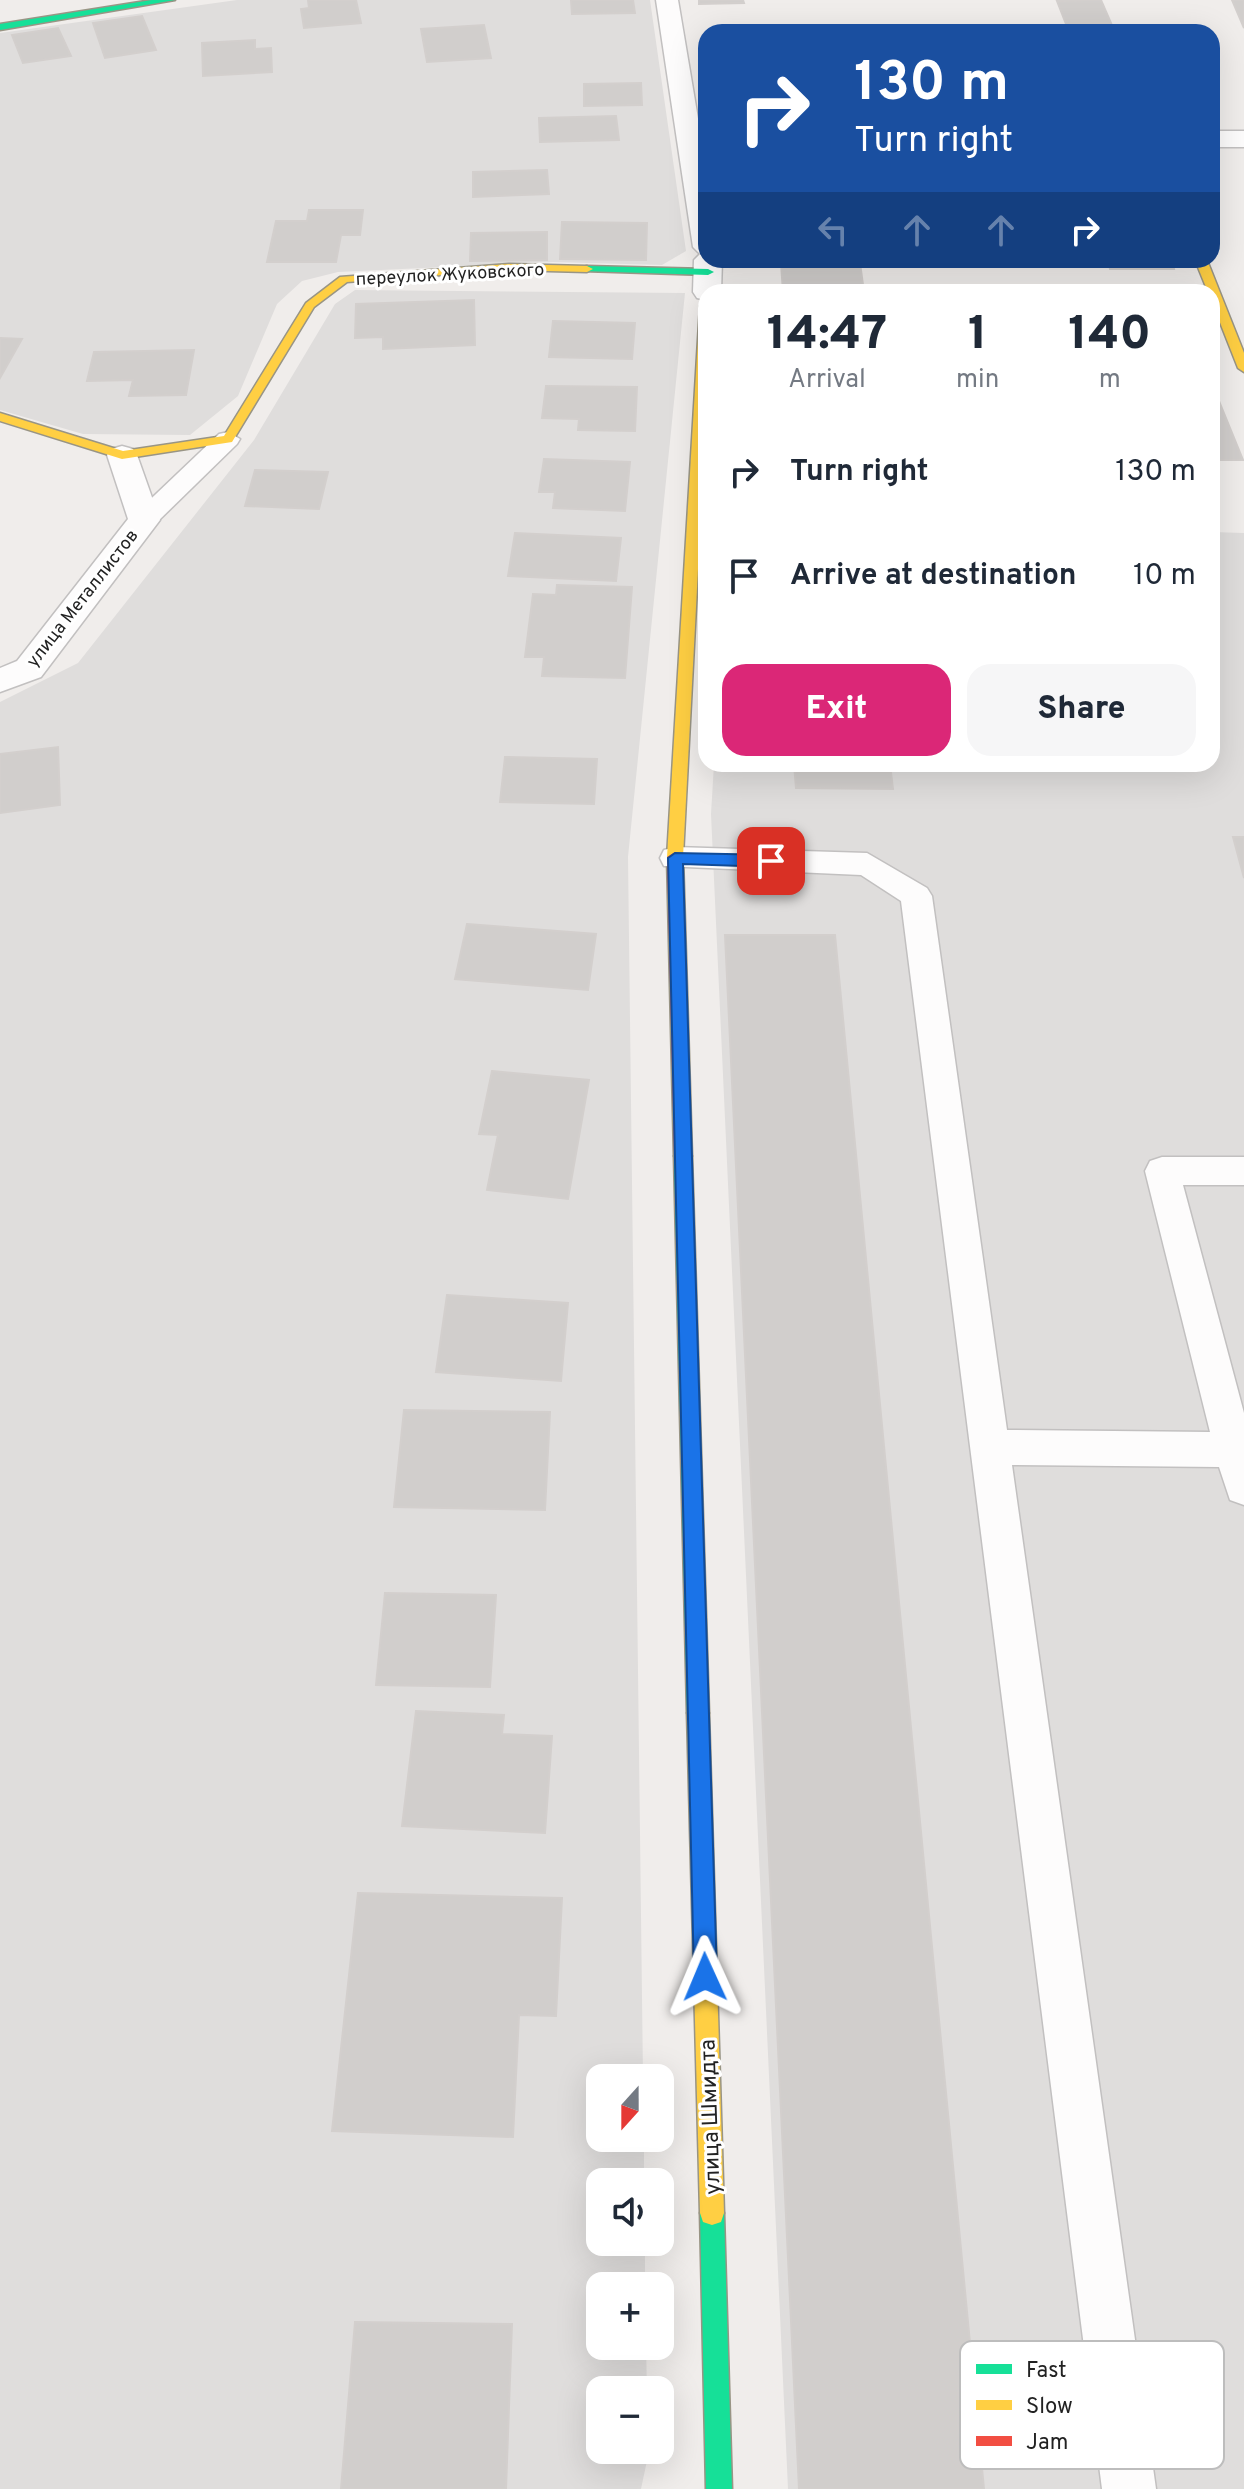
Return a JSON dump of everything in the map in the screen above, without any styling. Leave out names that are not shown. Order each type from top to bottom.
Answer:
[{"type":"street","points":[[0,27],[170,0]]},
{"type":"street","points":[[667,0],[698,208]]},
{"type":"street","points":[[1220,139],[1244,139]]},
{"type":"street","name":"переулок Жуковского","points":[[228,439],[310,305],[344,279],[509,267],[698,268]]},
{"type":"street","points":[[1220,308],[1244,368]]},
{"type":"street","points":[[0,417],[122,455],[228,439]]},
{"type":"street","name":"улица Шмидта","points":[[698,448],[675,858],[719,2489]]},
{"type":"street","name":"улица Металлистов","points":[[0,681],[29,669],[144,520],[122,455]]},
{"type":"lane","points":[[144,520],[228,439]]},
{"type":"lane","points":[[675,858],[867,864],[916,896],[1109,2341]]},
{"type":"lane","points":[[1244,1171],[1162,1171],[1244,1487]]},
{"type":"lane","points":[[990,1447],[1234,1450]]},
{"type":"lane","points":[[1126,2469],[1129,2489]]},
{"type":"shaded area","points":[[237,0],[650,0],[686,251],[662,265],[553,262],[338,272],[302,281],[277,304],[238,396],[190,435],[83,434],[0,410],[0,33]]},
{"type":"shaded area","points":[[355,290],[685,293],[628,857],[643,2064],[586,2064],[586,2152],[644,2152],[644,2168],[586,2168],[586,2256],[645,2256],[645,2272],[586,2272],[586,2360],[646,2360],[647,2376],[586,2376],[586,2464],[646,2464],[641,2489],[0,2489],[0,702],[78,663],[254,440],[335,304]]},
{"type":"shaded area","points":[[1220,532],[1244,533],[1244,2489],[788,2489],[711,814],[714,772],[1220,772]]},
{"type":"building","points":[[308,0],[356,0],[361,23],[304,28],[301,9],[309,8]]},
{"type":"building","points":[[571,0],[633,0],[635,13],[572,14]]},
{"type":"building","points":[[699,0],[743,0],[744,3],[699,4]]},
{"type":"building","points":[[1101,0],[1111,23],[1066,24],[1057,1]]},
{"type":"building","points":[[1232,0],[1244,0],[1244,28]]},
{"type":"building","points":[[142,16],[156,50],[105,58],[93,23]]},
{"type":"building","points":[[484,25],[491,58],[427,62],[421,29]]},
{"type":"building","points":[[58,28],[71,56],[23,63],[12,35]]},
{"type":"building","points":[[255,40],[255,49],[271,48],[272,72],[203,76],[202,43]]},
{"type":"building","points":[[641,83],[642,105],[584,106],[584,84]]},
{"type":"building","points":[[616,116],[619,140],[540,142],[539,118]]},
{"type":"building","points":[[547,170],[549,194],[473,197],[473,172]]},
{"type":"building","points":[[309,210],[363,210],[360,235],[341,235],[336,262],[267,262],[276,221],[307,221]]},
{"type":"building","points":[[562,222],[647,223],[646,260],[560,259]]},
{"type":"building","points":[[547,232],[547,260],[470,261],[471,233]]},
{"type":"building","points":[[781,268],[861,268],[863,284],[782,284]]},
{"type":"building","points":[[1110,268],[1174,269],[1110,269]]},
{"type":"building","points":[[474,300],[475,345],[383,349],[383,337],[355,338],[356,304]]},
{"type":"building","points":[[553,321],[635,323],[632,359],[549,357]]},
{"type":"building","points":[[0,338],[22,339],[0,378]]},
{"type":"building","points":[[194,350],[186,395],[129,396],[133,380],[87,381],[94,352]]},
{"type":"building","points":[[546,386],[637,387],[635,431],[578,430],[579,419],[542,418]]},
{"type":"building","points":[[1220,403],[1243,460],[1220,460]]},
{"type":"building","points":[[544,459],[630,462],[625,511],[553,508],[555,492],[539,492]]},
{"type":"building","points":[[255,470],[328,472],[319,509],[245,506]]},
{"type":"building","points":[[515,533],[621,538],[616,581],[508,576]]},
{"type":"building","points":[[557,585],[632,587],[625,678],[542,676],[544,657],[525,657],[533,594],[556,595]]},
{"type":"building","points":[[58,747],[60,805],[0,813],[0,754]]},
{"type":"building","points":[[505,757],[597,759],[594,804],[500,802]]},
{"type":"building","points":[[795,772],[891,772],[893,789],[796,788]]},
{"type":"building","points":[[1233,837],[1244,837],[1244,878]]},
{"type":"building","points":[[467,924],[596,934],[588,990],[455,979]]},
{"type":"building","points":[[725,935],[835,935],[970,2341],[960,2341],[960,2469],[982,2469],[984,2489],[799,2489]]},
{"type":"building","points":[[492,1071],[589,1080],[568,1199],[487,1190],[498,1135],[479,1134]]},
{"type":"building","points":[[447,1295],[568,1303],[561,1381],[436,1372]]},
{"type":"building","points":[[404,1410],[550,1412],[545,1510],[394,1507]]},
{"type":"building","points":[[385,1593],[496,1595],[490,1687],[376,1685]]},
{"type":"building","points":[[416,1711],[504,1715],[502,1734],[552,1736],[545,1833],[402,1826]]},
{"type":"building","points":[[358,1893],[562,1898],[556,2016],[519,2015],[513,2137],[332,2131]]},
{"type":"building","points":[[355,2322],[512,2324],[506,2489],[341,2489]]},
{"type":"traffic: fast","points":[[0,27],[170,0]]},
{"type":"traffic: fast","points":[[587,269],[708,272]]},
{"type":"traffic: fast","points":[[683,1156],[698,1713]]},
{"type":"traffic: fast","points":[[712,2213],[719,2489]]},
{"type":"traffic: slow","points":[[0,417],[122,455],[228,439],[310,305],[344,279],[509,267],[587,269]]},
{"type":"traffic: slow","points":[[1204,268],[1211,284]]},
{"type":"traffic: slow","points":[[1220,308],[1244,368]]},
{"type":"traffic: slow","points":[[675,857],[698,448]]},
{"type":"traffic: slow","points":[[698,1713],[712,2213]]},
{"type":"traffic: jam","points":[[675,857],[683,1156]]},
{"type":"route","points":[[705,1977],[675,858],[771,861]]}]
